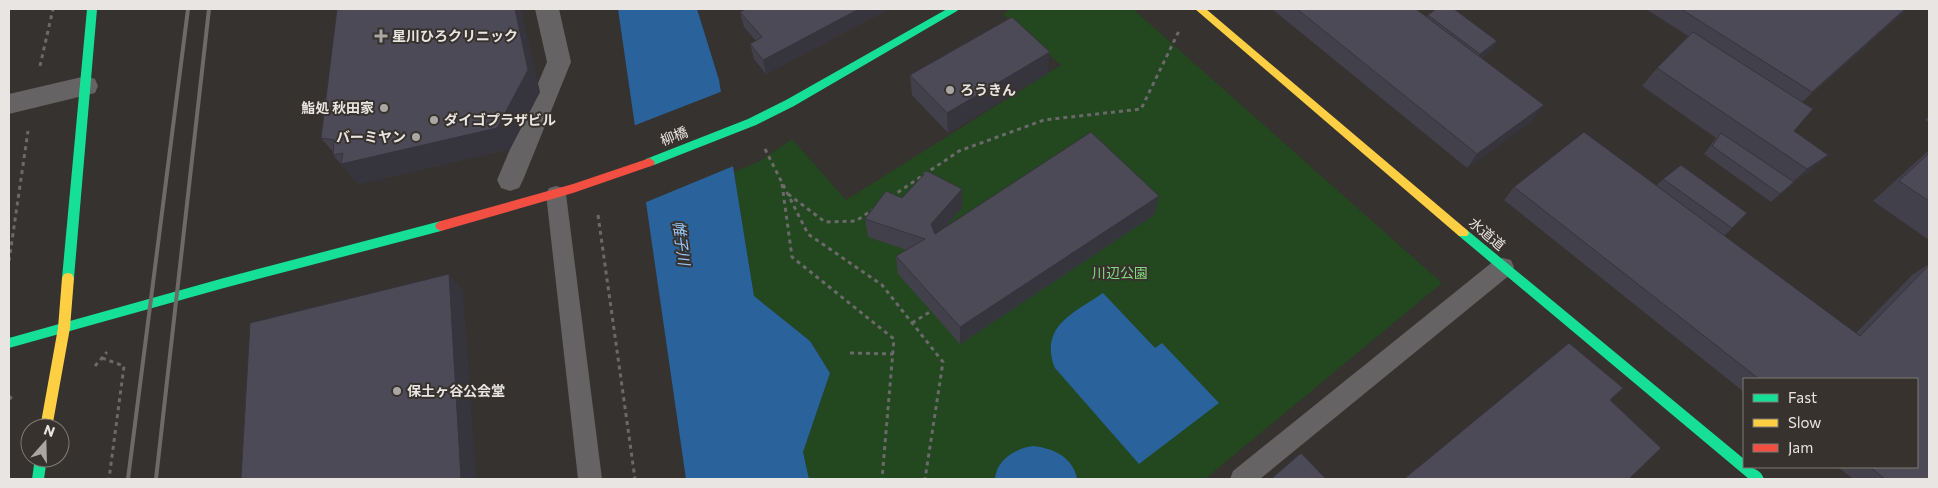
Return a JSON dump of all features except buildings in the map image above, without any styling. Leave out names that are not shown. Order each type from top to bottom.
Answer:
[{"type":"street","points":[[48,418],[64,328],[92,9]]},
{"type":"street","points":[[510,180],[558,62],[547,9]]},
{"type":"street","name":"柳橋","points":[[9,342],[239,279],[506,210],[608,178],[752,122],[790,103],[954,9]]},
{"type":"street","name":"水道道","points":[[1200,9],[1502,267],[1743,467]]},
{"type":"street","points":[[9,104],[86,86]]},
{"type":"street","name":"水道道","points":[[1745,468],[1758,479]]},
{"type":"lane","points":[[556,194],[590,479]]},
{"type":"lane","points":[[1242,479],[1502,267]]},
{"type":"path","points":[[9,261],[33,98],[53,9]]},
{"type":"path","points":[[888,200],[959,151],[1044,120],[1142,109],[1182,26]]},
{"type":"path","points":[[765,148],[808,234],[882,285],[943,362],[925,479]]},
{"type":"path","points":[[782,181],[792,256],[894,339],[882,479]]},
{"type":"path","points":[[788,194],[825,222],[856,221],[880,205]]},
{"type":"path","points":[[598,214],[635,479]]},
{"type":"path","points":[[912,323],[937,307]]},
{"type":"path","points":[[850,353],[893,354]]},
{"type":"path","points":[[102,358],[124,366],[109,479]]},
{"type":"green space","name":"川辺公園","points":[[1012,9],[1133,9],[1442,283],[1205,479],[809,479],[803,452],[830,373],[810,341],[754,296],[734,172],[760,161],[792,139],[846,200],[1061,65],[1003,14]]},
{"type":"water","name":"帷子川","points":[[618,9],[697,9],[719,80],[754,296],[810,341],[830,373],[803,452],[809,479],[686,479]]},
{"type":"water","points":[[1103,293],[1155,348],[1162,343],[1219,403],[1139,464],[1055,368],[1051,354],[1052,341],[1062,322]]},
{"type":"water","points":[[1033,446],[1048,449],[1067,459],[1075,471],[1077,479],[995,479],[999,466],[1008,456],[1020,449]]},
{"type":"pier","points":[[723,91],[736,165],[644,203],[633,126]]},
{"type":"railway","points":[[128,479],[188,9]]},
{"type":"railway","points":[[156,479],[209,9]]},
{"type":"traffic: fast","points":[[68,278],[92,9]]},
{"type":"traffic: fast","points":[[650,162],[752,122],[790,103],[954,9]]},
{"type":"traffic: fast","points":[[9,343],[224,283],[441,226]]},
{"type":"traffic: fast","points":[[1463,233],[1743,466]]},
{"type":"traffic: fast","points":[[38,479],[40,468]]},
{"type":"traffic: fast","points":[[1745,468],[1758,479]]},
{"type":"traffic: slow","points":[[1200,9],[1463,233]]},
{"type":"traffic: slow","points":[[48,418],[64,328],[68,278]]},
{"type":"traffic: jam","points":[[441,226],[573,189],[650,162]]},
{"type":"place","name":"星川ひろクリニック","points":[[381,36]]},
{"type":"place","name":"ろうきん","points":[[950,90]]},
{"type":"place","name":"鮨処 秋田家","points":[[384,108]]},
{"type":"place","name":"ダイゴプラザビル","points":[[434,120]]},
{"type":"place","name":"バーミヤン","points":[[416,137]]},
{"type":"place","name":"保土ヶ谷公会堂","points":[[397,391]]}]
